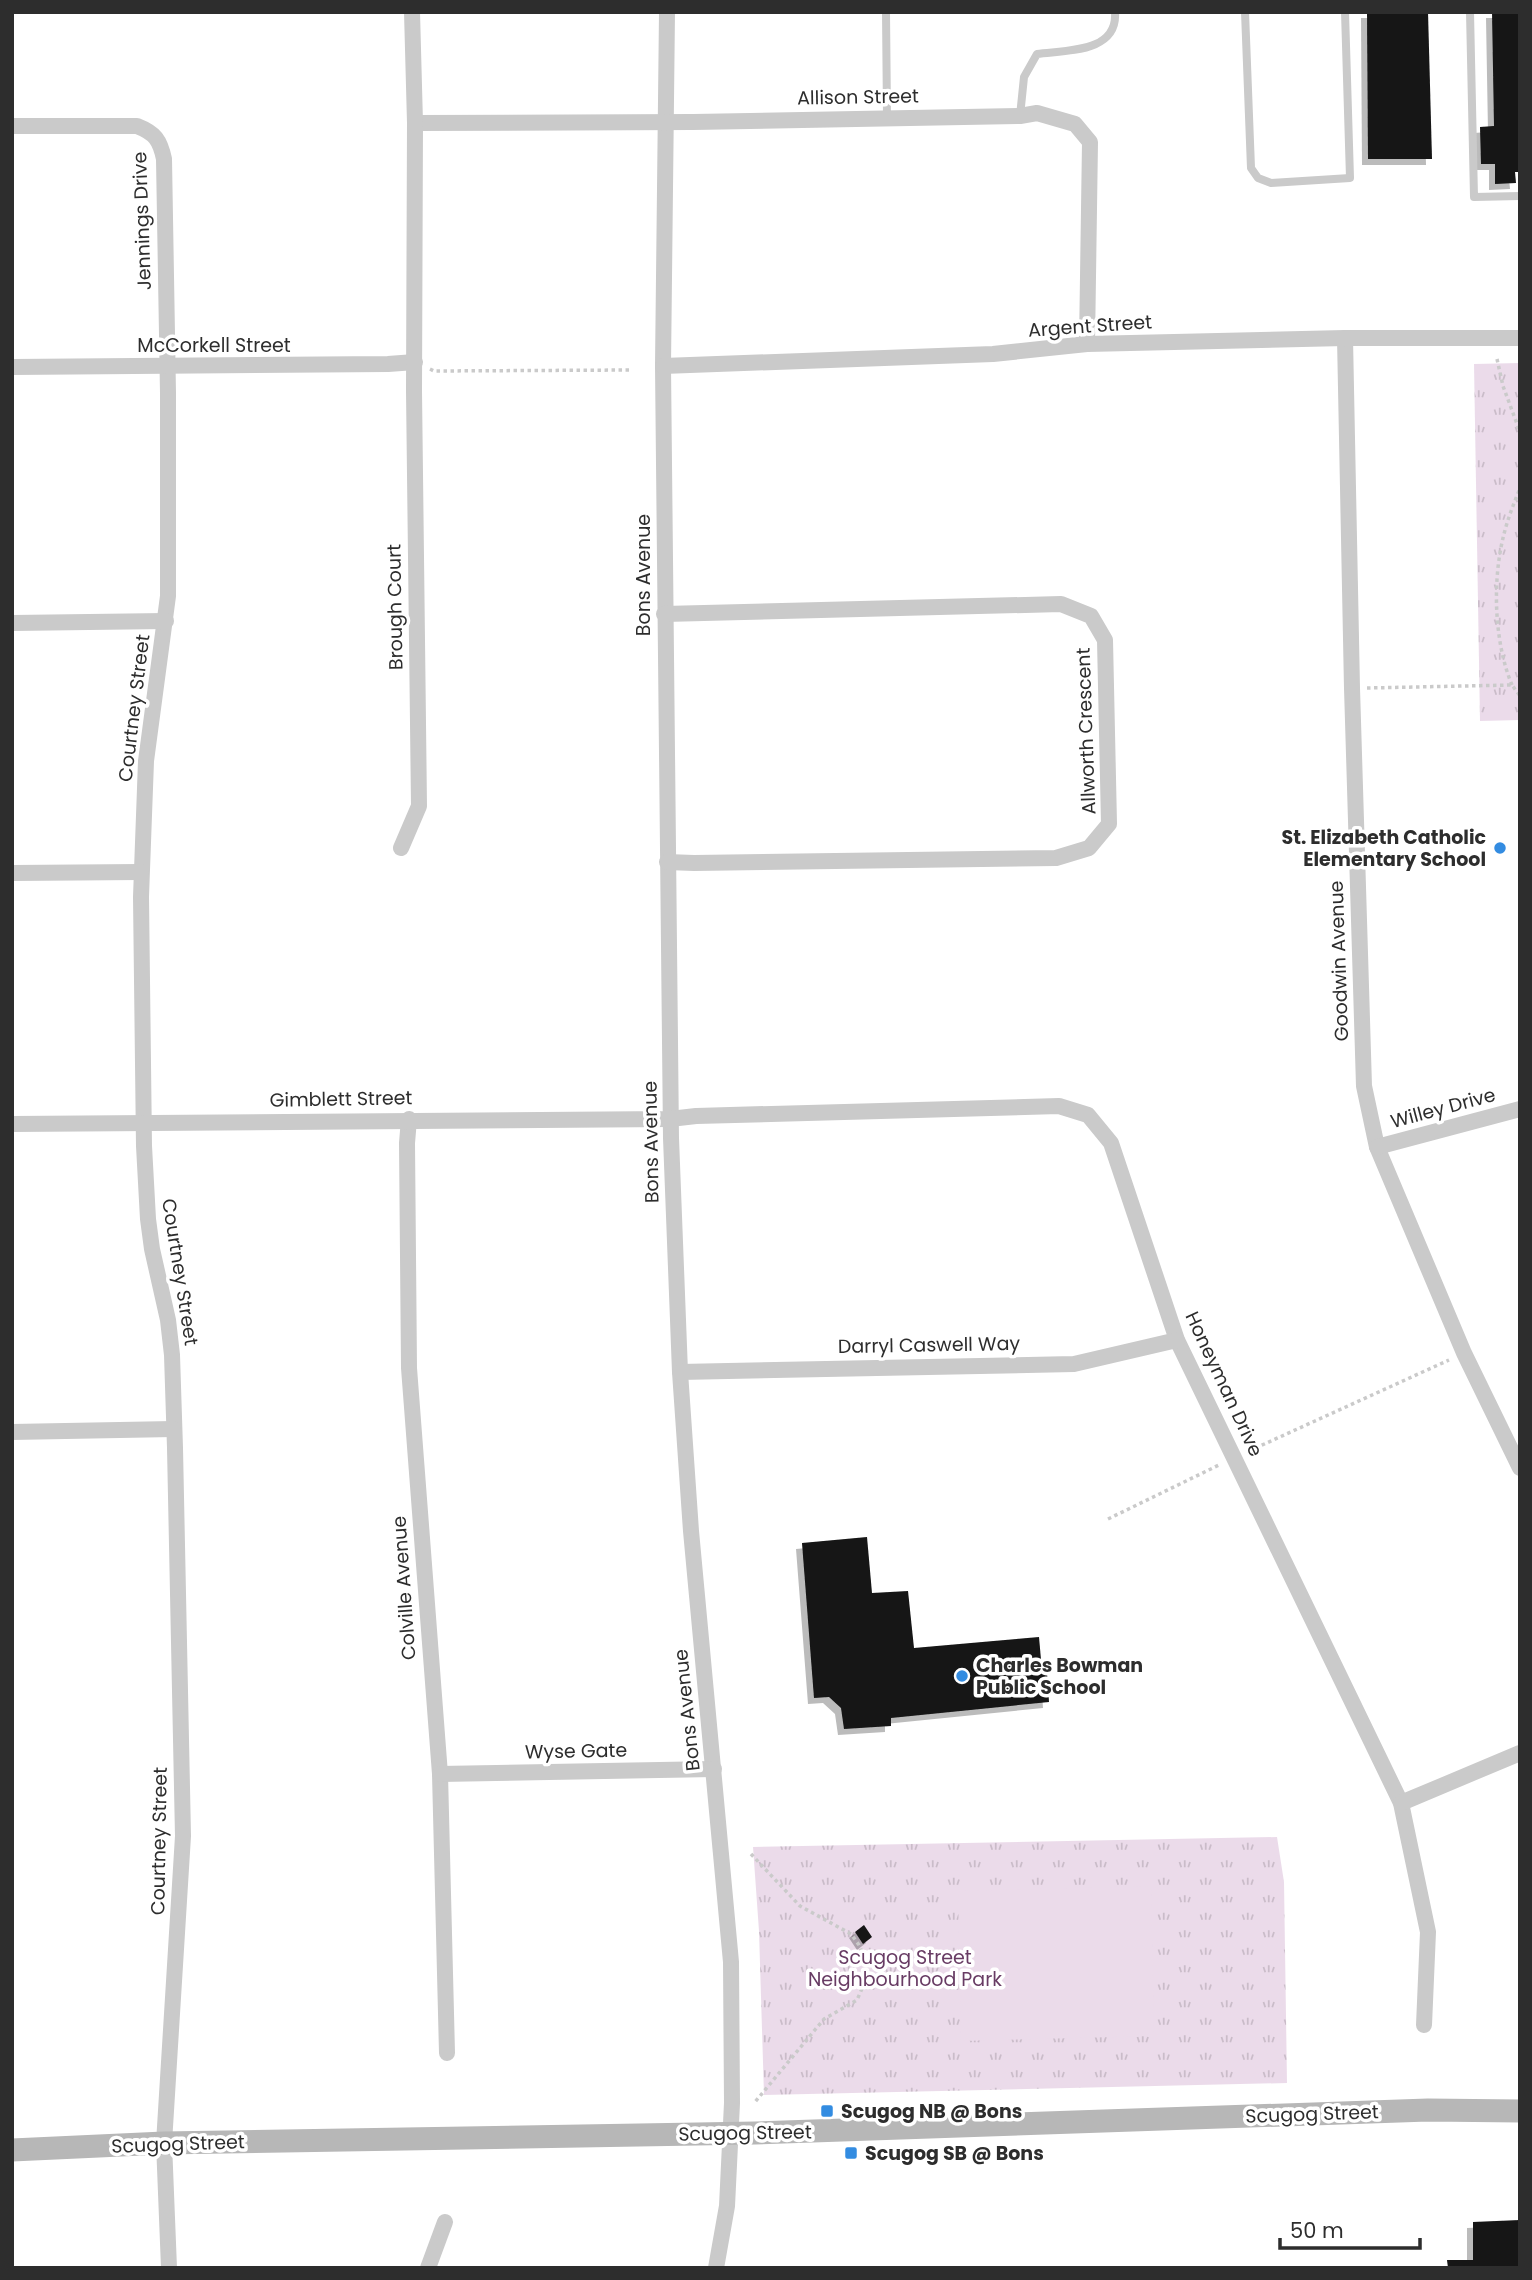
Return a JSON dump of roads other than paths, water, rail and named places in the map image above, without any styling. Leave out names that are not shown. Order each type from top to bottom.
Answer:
[{"type":"street","points":[[412,12],[415,362]]},
{"type":"street","name":"Bons Avenue","points":[[667,12],[663,366],[670,1119],[680,1372],[691,1531],[731,1962],[732,2103],[727,2206],[716,2268]]},
{"type":"street","name":"Allison Street","points":[[415,123],[666,122],[1020,116],[1037,113],[1075,124],[1090,142],[1087,344]]},
{"type":"street","name":"Jennings Drive","points":[[12,126],[137,126],[151,132],[161,142],[164,159],[168,367]]},
{"type":"street","name":"Argent Street","points":[[663,366],[993,354],[1087,344],[1345,338],[1520,338]]},
{"type":"street","name":"Goodwin Avenue","points":[[1345,338],[1351,675],[1364,1086],[1377,1147],[1464,1353],[1520,1468]]},
{"type":"street","name":"McCorkell Street","points":[[12,368],[388,365],[415,362]]},
{"type":"street","name":"Brough Court","points":[[401,848],[419,806],[415,362]]},
{"type":"street","name":"Courtney Street","points":[[168,367],[166,621],[146,761],[141,872],[148,1219],[168,1320],[172,1355],[183,1836],[164,2143],[169,2268]]},
{"type":"street","name":"Allworth Crescent","points":[[664,614],[1061,604],[1091,616],[1105,640],[1109,824],[1090,848],[1056,858],[667,862]]},
{"type":"street","points":[[12,623],[166,621]]},
{"type":"street","points":[[12,873],[141,872]]},
{"type":"street","name":"Honeyman Drive","points":[[670,1119],[696,1116],[1059,1106],[1088,1115],[1111,1143],[1177,1340],[1401,1803],[1428,1932],[1424,2025]]},
{"type":"street","name":"Willey Drive","points":[[1377,1147],[1520,1109]]},
{"type":"street","name":"Colville Avenue","points":[[409,1119],[409,1368],[440,1774],[447,2053]]},
{"type":"street","name":"Gimblett Street","points":[[12,1124],[670,1119]]},
{"type":"street","name":"Darryl Caswell Way","points":[[680,1372],[1074,1364],[1177,1340]]},
{"type":"street","points":[[12,1432],[173,1429]]},
{"type":"street","points":[[1401,1803],[1520,1753]]},
{"type":"street","name":"Wyse Gate","points":[[440,1774],[714,1769]]},
{"type":"street","name":"Scugog Street","points":[[12,2150],[164,2143],[729,2133],[1414,2111],[1520,2111]]},
{"type":"street","points":[[428,2268],[445,2222]]},
{"type":"lane","points":[[886,12],[887,117]]},
{"type":"lane","points":[[1020,116],[1024,77],[1037,54],[1091,48],[1104,41],[1116,21],[1115,12]]},
{"type":"lane","points":[[1245,12],[1251,167],[1258,178],[1271,183],[1350,178],[1345,12]]},
{"type":"lane","points":[[1470,12],[1474,197],[1520,196]]},
{"type":"place","name":"St. Elizabeth Catholic Elementary School","points":[[1500,848]]},
{"type":"place","name":"Charles Bowman Public School","points":[[962,1676]]},
{"type":"place","name":"Scugog NB @ Bons","points":[[827,2111]]},
{"type":"place","name":"Scugog SB @ Bons","points":[[851,2153]]},
{"type":"park label","name":"Scugog Street Neighbourhood Park","points":[[905,1968]]}]
